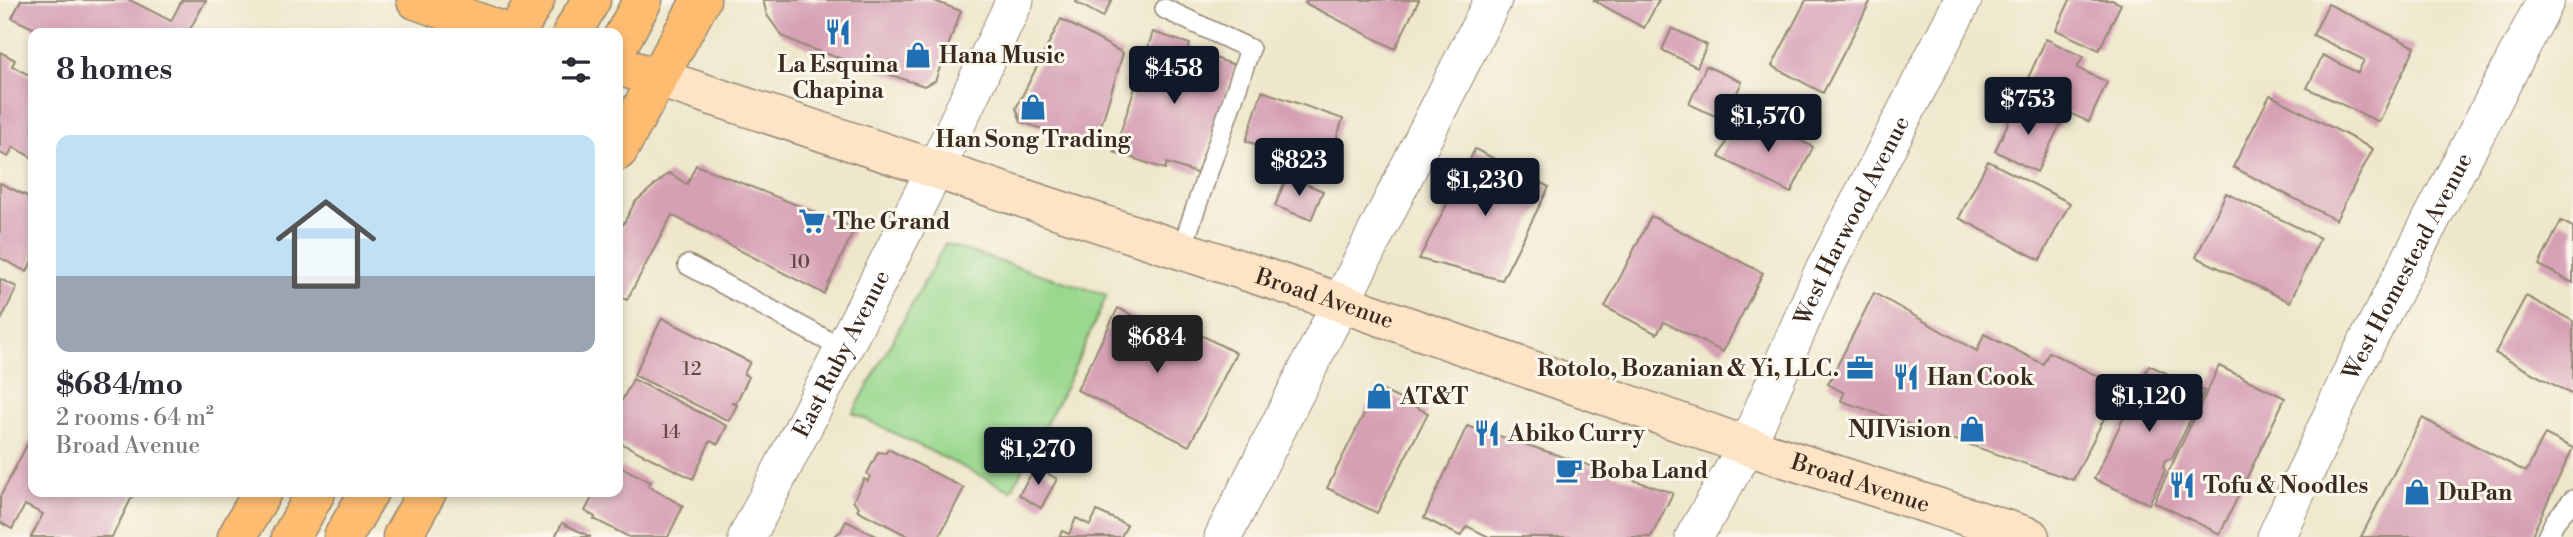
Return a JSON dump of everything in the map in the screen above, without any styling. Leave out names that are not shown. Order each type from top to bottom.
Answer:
[{"type":"main road","points":[[416,0],[495,28]]},
{"type":"main road","points":[[519,28],[536,0]]},
{"type":"main road","points":[[575,28],[590,0]]},
{"type":"main road","points":[[623,120],[642,0]]},
{"type":"main road","points":[[632,65],[701,0]]},
{"type":"main road","name":"Broad Avenue","points":[[632,65],[935,170],[1342,303],[1747,446],[2030,537]]},
{"type":"main road","points":[[237,537],[259,497]]},
{"type":"main road","points":[[291,537],[313,497]]},
{"type":"main road","points":[[343,537],[366,497]]},
{"type":"main road","points":[[402,537],[425,497]]},
{"type":"street","name":"East Ruby Avenue","points":[[747,537],[935,170],[1015,0]]},
{"type":"street","points":[[1223,537],[1493,0]]},
{"type":"street","name":"West Harwood Avenue","points":[[1694,537],[1747,446],[1821,276],[1963,0]]},
{"type":"street","name":"West Homestead Avenue","points":[[2276,537],[2358,359],[2546,0]]},
{"type":"lane","points":[[1165,9],[1250,50],[1181,251]]},
{"type":"lane","points":[[688,265],[844,349]]},
{"type":"lane","points":[[2547,537],[2554,521],[2573,500]]},
{"type":"green space","points":[[945,244],[1107,295],[1067,384],[1011,491],[853,413]]},
{"type":"building","points":[[21,0],[130,0],[171,21],[182,0],[206,0],[191,28],[33,28],[12,18]]},
{"type":"building","points":[[763,0],[932,0],[961,11],[935,81],[924,86],[806,47],[782,36],[767,15]]},
{"type":"building","points":[[1112,0],[1103,17],[1076,2]]},
{"type":"building","points":[[1307,0],[1419,0],[1395,49],[1305,3]]},
{"type":"building","points":[[1593,0],[1659,0],[1644,28]]},
{"type":"building","points":[[1806,0],[1871,0],[1823,93],[1772,66]]},
{"type":"building","points":[[2070,0],[2112,0],[2121,4],[2099,50],[2056,30]]},
{"type":"building","points":[[2328,4],[2415,47],[2379,122],[2307,88],[2323,55],[2358,73],[2364,60],[2313,35]]},
{"type":"building","points":[[1061,19],[1123,53],[1095,146],[1021,122],[1016,108]]},
{"type":"building","points":[[1672,28],[1707,45],[1697,67],[1662,50]]},
{"type":"building","points":[[1153,32],[1190,44],[1188,49],[1235,65],[1199,174],[1167,163],[1165,169],[1114,152]]},
{"type":"building","points":[[2046,39],[2083,57],[2077,68],[2107,82],[2089,122],[2022,91]]},
{"type":"building","points":[[0,52],[15,60],[12,66],[28,74],[28,155],[13,147],[8,157],[0,153]]},
{"type":"building","points":[[1706,66],[1742,82],[1724,120],[1689,104]]},
{"type":"building","points":[[1262,91],[1343,119],[1326,168],[1246,141]]},
{"type":"building","points":[[2270,95],[2373,149],[2336,220],[2233,167]]},
{"type":"building","points":[[2018,102],[2061,123],[2037,172],[1995,151]]},
{"type":"building","points":[[1759,119],[1813,147],[1791,193],[1719,157],[1734,126],[1751,135]]},
{"type":"building","points":[[1475,149],[1549,187],[1502,280],[1419,259]]},
{"type":"building","points":[[1988,161],[2070,203],[2040,260],[1959,218]]},
{"type":"building","points":[[696,165],[855,228],[824,294],[672,215],[627,300],[623,298],[623,225],[635,202],[669,173],[687,184]]},
{"type":"building","points":[[1287,176],[1323,191],[1311,220],[1275,206]]},
{"type":"building","points":[[0,183],[28,197],[27,272],[0,258]]},
{"type":"building","points":[[2226,193],[2320,238],[2290,302],[2196,257]]},
{"type":"building","points":[[1651,216],[1763,273],[1723,352],[1664,322],[1657,334],[1605,307]]},
{"type":"building","points":[[2561,221],[2573,227],[2573,283],[2539,265]]},
{"type":"building","points":[[0,279],[17,287],[0,322]]},
{"type":"building","points":[[1874,293],[1977,351],[1984,334],[2043,364],[2049,352],[2120,387],[2073,480],[1841,401],[1844,393],[1828,384]]},
{"type":"building","points":[[2526,296],[2573,321],[2573,395],[2495,353]]},
{"type":"building","points":[[1118,308],[1176,337],[1182,325],[1236,353],[1189,446],[1077,390]]},
{"type":"building","points":[[662,318],[750,362],[744,374],[749,377],[736,403],[731,402],[737,405],[729,421],[634,375]]},
{"type":"building","points":[[2149,365],[2204,391],[2172,458],[2165,460],[2165,471],[2149,504],[2094,479]]},
{"type":"building","points":[[2219,366],[2285,398],[2220,534],[2154,502]]},
{"type":"building","points":[[633,379],[727,426],[718,444],[710,441],[693,479],[623,444],[623,398]]},
{"type":"building","points":[[1377,388],[1428,413],[1377,513],[1327,488]]},
{"type":"building","points":[[2422,418],[2526,472],[2545,434],[2573,448],[2531,537],[2361,537]]},
{"type":"building","points":[[1467,426],[1673,493],[1651,537],[1489,537],[1467,526],[1460,536],[1424,518]]},
{"type":"building","points":[[28,443],[28,497],[132,497],[112,537],[31,537],[43,514],[25,505],[12,529],[0,522],[0,497]]},
{"type":"building","points":[[888,449],[964,488],[939,537],[910,537],[857,510],[859,507],[853,501],[864,479],[868,481],[870,476],[867,474],[878,452],[886,453]]},
{"type":"building","points":[[1036,466],[1057,479],[1041,508],[1019,495]]},
{"type":"building","points":[[623,468],[651,482],[648,486],[683,506],[668,537],[629,537],[594,519],[595,517],[585,511],[592,497],[623,497]]},
{"type":"building","points":[[1097,511],[1127,525],[1121,537],[1059,537],[1062,531],[1069,534],[1076,518],[1090,525]]},
{"type":"building","points":[[846,521],[878,537],[833,537],[841,531]]},
{"type":"building","points":[[562,523],[591,537],[555,537]]},
{"type":"place","name":"La Esquina Chapina","points":[[838,32]]},
{"type":"place","name":"Hana Music","points":[[918,55]]},
{"type":"place","name":"Han Song Trading","points":[[1033,107]]},
{"type":"place","name":"The Grand","points":[[812,221]]},
{"type":"place","name":"Rotolo, Bozanian & Yi, LLC.","points":[[1860,368]]},
{"type":"place","name":"Han Cook","points":[[1906,377]]},
{"type":"place","name":"AT&T","points":[[1379,396]]},
{"type":"place","name":"NJIVision","points":[[1972,429]]},
{"type":"place","name":"Abiko Curry","points":[[1487,433]]},
{"type":"place","name":"Boba Land","points":[[1569,470]]},
{"type":"place","name":"Tofu & Noodles","points":[[2182,485]]},
{"type":"place","name":"DuPan","points":[[2417,492]]}]
